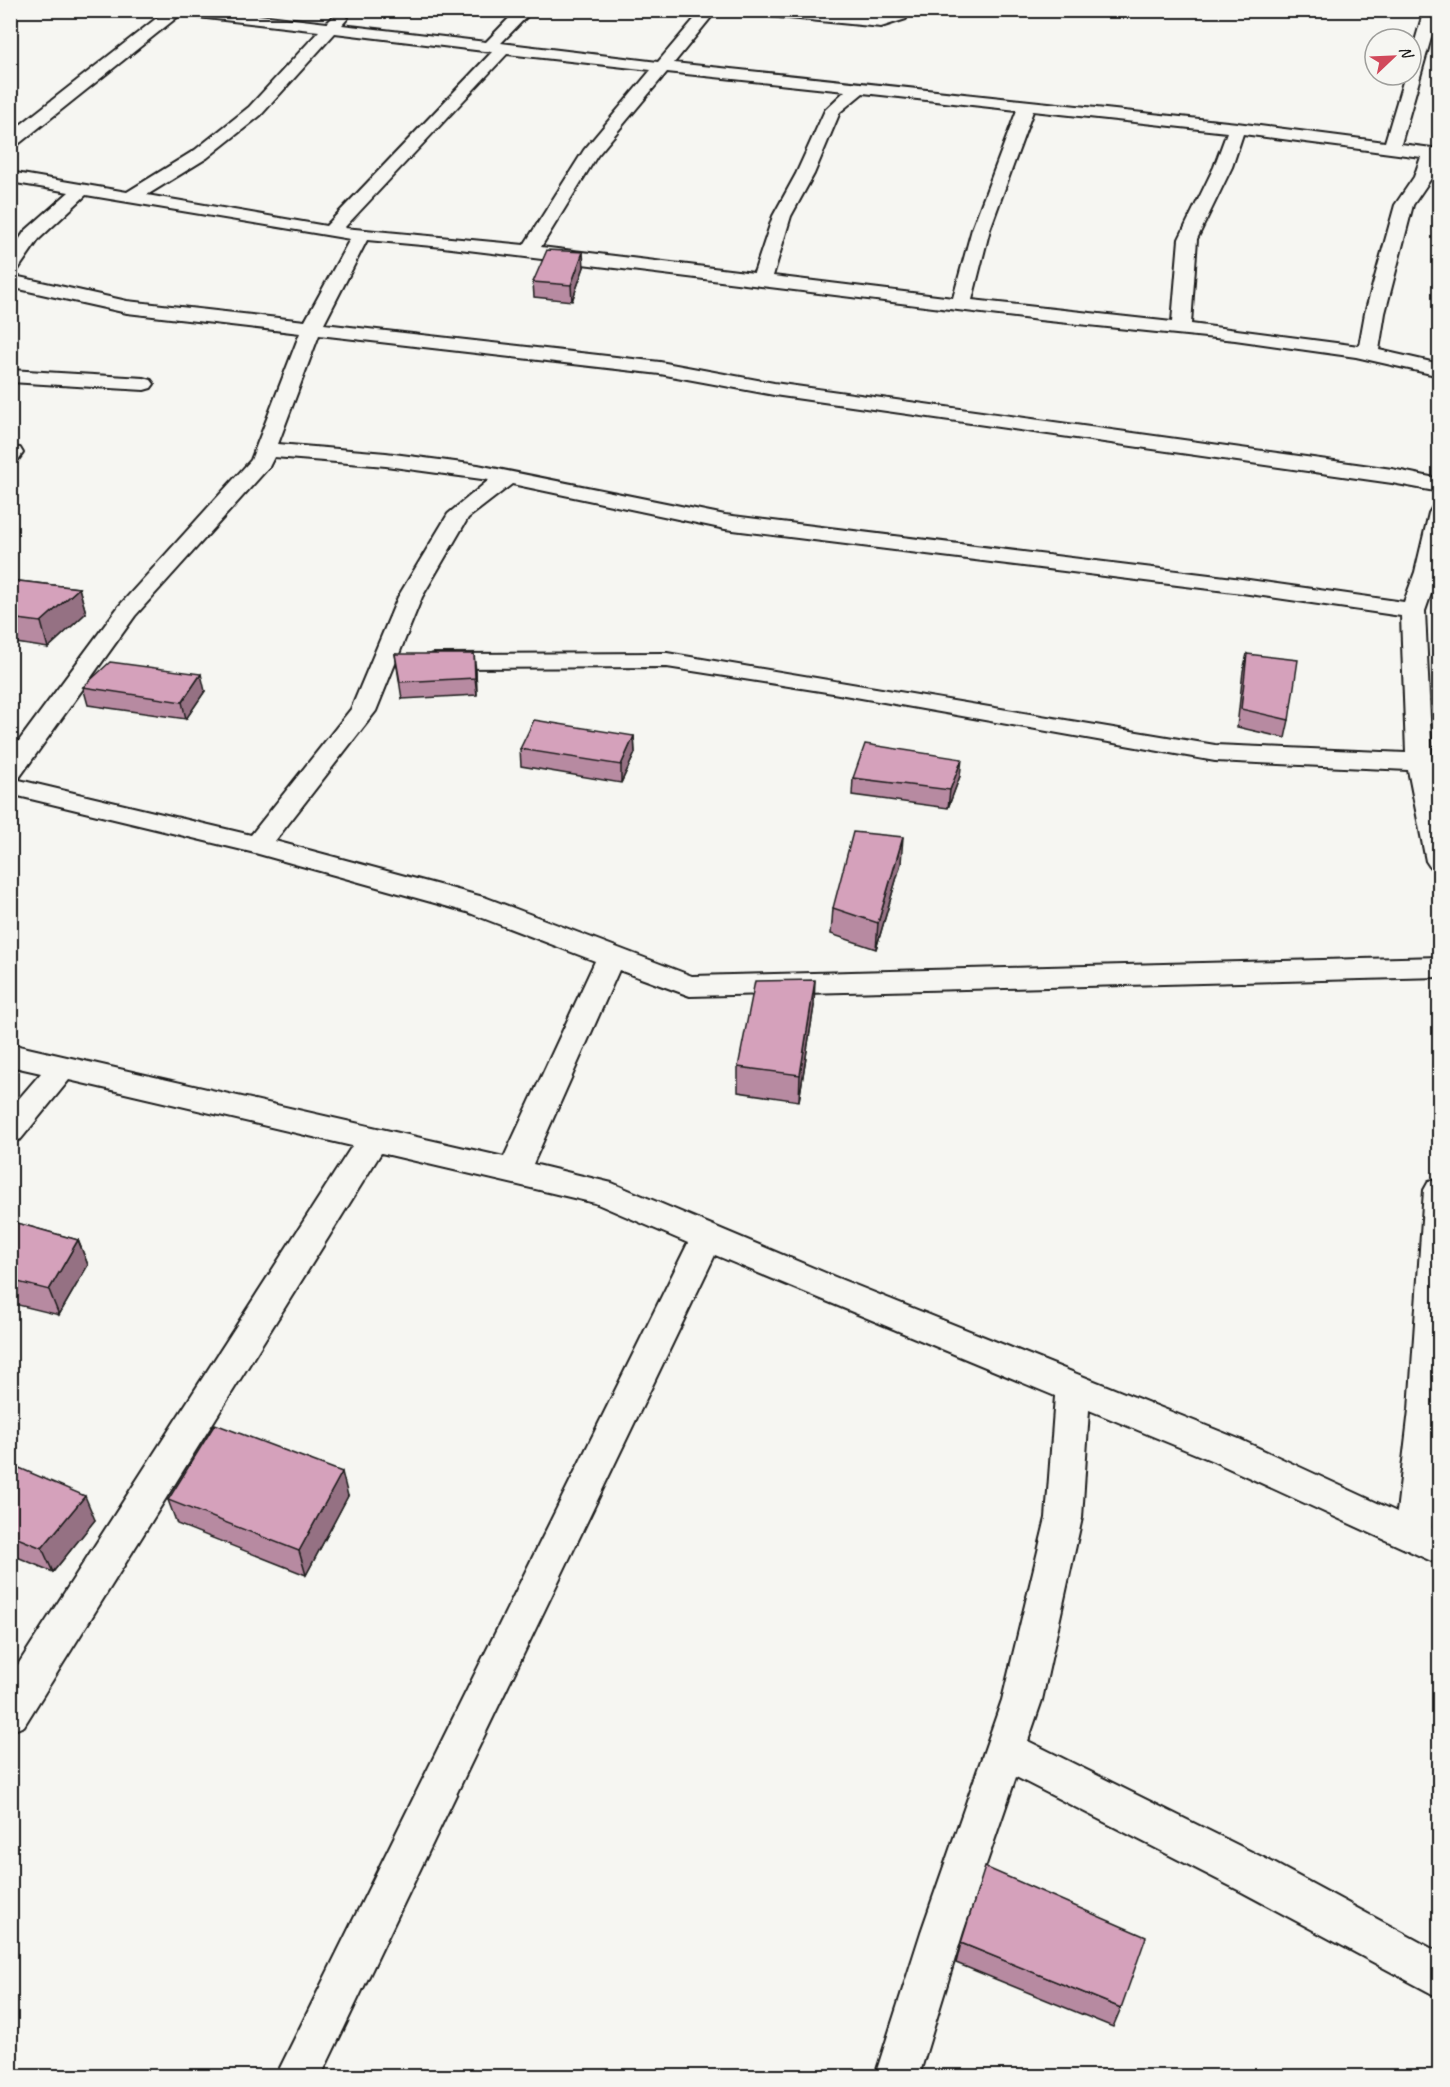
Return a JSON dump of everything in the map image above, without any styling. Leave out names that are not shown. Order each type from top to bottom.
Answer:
[{"type":"street","points":[[128,199],[201,154],[255,111],[331,30],[346,10]]},
{"type":"street","points":[[330,232],[495,48],[526,10]]},
{"type":"street","points":[[529,252],[590,154],[710,10]]},
{"type":"street","points":[[758,10],[881,22],[901,16],[903,10]]},
{"type":"street","points":[[1392,147],[1431,10]]},
{"type":"street","points":[[10,142],[176,11],[663,67],[1237,128],[1435,153],[1423,177],[1404,205],[1376,313],[1368,354]]},
{"type":"street","points":[[762,279],[782,216],[805,174],[833,110],[860,87]]},
{"type":"street","points":[[961,304],[981,229],[1027,105]]},
{"type":"street","points":[[1181,328],[1188,239],[1223,167],[1237,128]]},
{"type":"street","points":[[10,177],[330,232],[444,241],[961,304],[1181,328],[1368,354],[1440,370]]},
{"type":"street","points":[[10,267],[32,235],[83,189]]},
{"type":"street","points":[[10,772],[127,611],[261,462],[312,327],[362,235]]},
{"type":"street","points":[[10,281],[127,307],[660,368],[774,389],[1392,476],[1440,486]]},
{"type":"street","points":[[10,376],[144,384]]},
{"type":"street","points":[[265,450],[393,460],[508,477],[721,521],[941,550],[1154,572],[1413,611]]},
{"type":"street","points":[[257,845],[363,711],[411,597],[459,514],[508,477]]},
{"type":"street","points":[[1440,513],[1427,572],[1413,611],[1419,762],[1440,861]]},
{"type":"street","points":[[383,662],[667,660],[833,686],[1215,753],[1419,762]]},
{"type":"street","points":[[10,786],[257,845],[477,905],[690,986],[1440,967]]},
{"type":"street","points":[[513,1172],[611,956]]},
{"type":"street","points":[[10,1055],[601,1192],[824,1287],[1226,1450],[1426,1541],[1427,1410],[1440,1190]]},
{"type":"street","points":[[10,1131],[62,1068]]},
{"type":"street","points":[[10,1713],[373,1139]]},
{"type":"street","points":[[298,2076],[707,1237]]},
{"type":"street","points":[[897,2076],[942,1932],[1022,1700],[1064,1518],[1073,1388]]},
{"type":"street","points":[[1004,1750],[1255,1876],[1440,1977]]},
{"type":"building","points":[[547,250],[583,252],[571,285],[533,282]]},
{"type":"building","points":[[10,580],[79,588],[41,622],[10,618]]},
{"type":"building","points":[[395,654],[474,654],[475,678],[400,682]]},
{"type":"building","points":[[1247,654],[1298,660],[1289,720],[1241,709]]},
{"type":"building","points":[[110,662],[201,674],[182,702],[83,687]]},
{"type":"building","points":[[534,720],[634,736],[621,765],[520,749]]},
{"type":"building","points":[[865,744],[962,759],[950,790],[853,778]]},
{"type":"building","points":[[853,832],[903,837],[878,923],[833,908]]},
{"type":"building","points":[[815,980],[800,1075],[738,1067],[755,981]]},
{"type":"building","points":[[10,1221],[78,1240],[49,1290],[10,1280]]},
{"type":"building","points":[[215,1424],[342,1472],[299,1551],[168,1500]]},
{"type":"building","points":[[10,1464],[85,1496],[42,1548],[10,1535]]},
{"type":"building","points":[[985,1867],[1146,1937],[1121,2008],[961,1943]]}]
